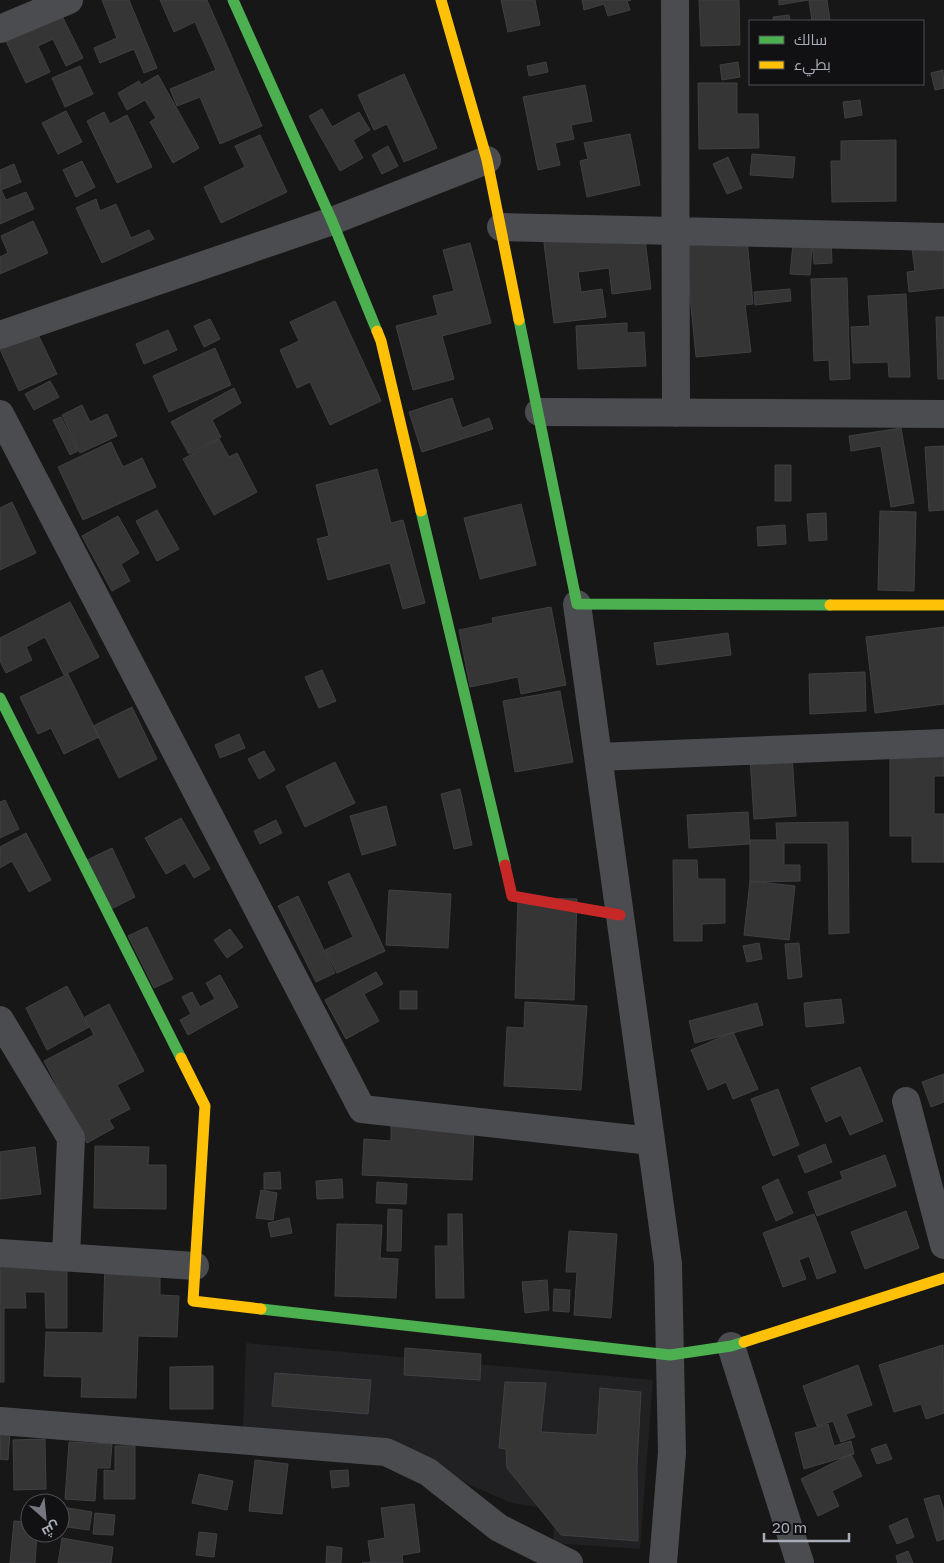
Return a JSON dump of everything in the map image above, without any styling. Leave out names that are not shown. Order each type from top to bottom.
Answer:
[{"type":"street","points":[[0,29],[69,0]]},
{"type":"street","points":[[233,0],[332,221],[381,340],[512,896],[620,915]]},
{"type":"street","points":[[441,0],[487,160],[577,604],[668,1264],[672,1452],[662,1563]]},
{"type":"street","points":[[675,0],[676,413]]},
{"type":"street","points":[[0,335],[332,221],[487,160]]},
{"type":"street","points":[[501,227],[944,237]]},
{"type":"street","points":[[539,412],[944,414]]},
{"type":"street","points":[[0,414],[362,1109],[651,1141]]},
{"type":"street","points":[[577,604],[944,605]]},
{"type":"street","points":[[0,698],[205,1106],[193,1300],[670,1355],[731,1346],[944,1278]]},
{"type":"street","points":[[598,757],[944,743]]},
{"type":"street","points":[[0,1020],[71,1138],[66,1257]]},
{"type":"street","points":[[906,1101],[944,1245]]},
{"type":"street","points":[[0,1253],[195,1266]]},
{"type":"street","points":[[731,1346],[800,1563]]},
{"type":"street","points":[[0,1421],[386,1452],[428,1472],[499,1528],[569,1563]]},
{"type":"shaded area","points":[[246,1343],[653,1380],[640,1549],[553,1543],[555,1510],[512,1503],[470,1485],[391,1438],[243,1428]]},
{"type":"building","points":[[102,0],[129,0],[157,68],[144,73],[134,49],[100,63],[94,48],[117,38]]},
{"type":"building","points":[[160,0],[207,0],[262,126],[220,144],[200,97],[177,106],[170,89],[216,70],[195,22],[174,32]]},
{"type":"building","points":[[501,0],[535,0],[540,25],[508,32]]},
{"type":"building","points":[[582,0],[631,0],[627,1],[630,10],[608,16],[604,4],[584,10]]},
{"type":"building","points":[[699,0],[739,0],[740,45],[701,46]]},
{"type":"building","points":[[779,0],[808,0],[779,5]]},
{"type":"building","points":[[809,0],[827,0],[830,20],[812,20]]},
{"type":"building","points":[[60,12],[83,58],[66,66],[53,39],[38,46],[50,72],[26,83],[5,39]]},
{"type":"building","points":[[789,15],[790,20],[774,20],[773,17]]},
{"type":"building","points":[[546,62],[548,72],[529,76],[527,66]]},
{"type":"building","points":[[738,62],[740,77],[722,80],[720,65]]},
{"type":"building","points":[[80,66],[93,94],[65,107],[52,78]]},
{"type":"building","points":[[943,70],[944,88],[935,90],[931,73]]},
{"type":"building","points":[[404,74],[437,148],[404,162],[387,124],[374,130],[358,95]]},
{"type":"building","points":[[158,75],[199,148],[173,163],[150,122],[156,118],[145,100],[127,110],[118,93],[139,81],[141,85]]},
{"type":"building","points":[[698,83],[737,83],[737,114],[758,114],[759,148],[699,149]]},
{"type":"building","points":[[585,85],[592,121],[571,125],[574,139],[555,143],[560,165],[538,170],[523,97]]},
{"type":"building","points":[[860,100],[862,115],[845,118],[843,102]]},
{"type":"building","points":[[322,109],[332,127],[359,112],[370,130],[353,140],[363,158],[340,171],[309,116]]},
{"type":"building","points":[[66,111],[82,142],[58,154],[42,123]]},
{"type":"building","points":[[104,112],[110,124],[127,115],[152,167],[117,183],[87,121]]},
{"type":"building","points":[[630,134],[640,185],[587,197],[580,161],[588,159],[584,143]]},
{"type":"building","points":[[260,135],[287,192],[221,223],[204,187],[245,167],[235,146]]},
{"type":"building","points":[[896,140],[896,201],[832,202],[831,161],[841,161],[841,141]]},
{"type":"building","points":[[388,146],[398,166],[382,174],[372,155]]},
{"type":"building","points":[[752,154],[795,157],[793,178],[750,175]]},
{"type":"building","points":[[728,157],[742,188],[727,194],[713,164]]},
{"type":"building","points":[[82,161],[95,187],[76,197],[63,170]]},
{"type":"building","points":[[14,164],[21,182],[1,190],[6,200],[26,192],[34,209],[0,224],[0,170]]},
{"type":"building","points":[[96,199],[100,211],[116,204],[131,238],[149,230],[154,239],[102,263],[76,208]]},
{"type":"building","points":[[33,221],[48,253],[0,274],[0,257],[8,253],[1,236]]},
{"type":"building","points":[[643,222],[651,289],[612,294],[609,268],[578,272],[581,292],[602,289],[606,317],[554,323],[543,235]]},
{"type":"building","points":[[746,228],[753,304],[745,305],[751,352],[696,357],[684,235]]},
{"type":"building","points":[[794,233],[813,234],[810,275],[790,274]]},
{"type":"building","points":[[831,237],[832,263],[814,264],[812,239]]},
{"type":"building","points":[[944,237],[944,288],[909,292],[907,272],[915,271],[911,241]]},
{"type":"building","points":[[470,243],[491,323],[442,336],[454,379],[413,390],[396,326],[438,315],[433,296],[454,291],[443,250]]},
{"type":"building","points":[[847,278],[850,379],[830,380],[829,360],[814,361],[811,279]]},
{"type":"building","points":[[790,289],[791,301],[755,305],[754,292]]},
{"type":"building","points":[[906,294],[910,377],[889,377],[888,362],[853,363],[851,327],[870,326],[868,296]]},
{"type":"building","points":[[335,301],[381,401],[330,425],[310,382],[297,388],[280,350],[299,341],[290,322]]},
{"type":"building","points":[[936,317],[944,317],[944,379],[938,379]]},
{"type":"building","points":[[210,319],[220,339],[204,347],[194,326]]},
{"type":"building","points":[[627,323],[627,333],[644,332],[646,366],[578,369],[576,326]]},
{"type":"building","points":[[34,326],[57,374],[19,391],[0,349],[0,342]]},
{"type":"building","points":[[168,330],[177,350],[144,364],[136,344]]},
{"type":"building","points":[[215,348],[231,385],[169,412],[153,376]]},
{"type":"building","points":[[50,381],[59,397],[34,410],[25,394]]},
{"type":"building","points":[[234,388],[241,403],[212,420],[221,437],[189,454],[171,422]]},
{"type":"building","points":[[452,398],[462,428],[489,418],[493,429],[422,452],[409,412]]},
{"type":"building","points":[[82,405],[90,422],[107,414],[117,436],[80,453],[62,415]]},
{"type":"building","points":[[61,417],[78,451],[70,455],[53,420]]},
{"type":"building","points":[[901,428],[914,503],[891,507],[881,446],[851,451],[849,436]]},
{"type":"building","points":[[219,439],[229,457],[237,453],[257,492],[214,515],[183,459]]},
{"type":"building","points":[[111,442],[123,467],[142,458],[156,487],[83,520],[58,467]]},
{"type":"building","points":[[944,446],[944,510],[929,511],[925,447]]},
{"type":"building","points":[[775,465],[791,465],[791,501],[775,501]]},
{"type":"building","points":[[377,469],[391,523],[403,520],[425,603],[403,609],[390,563],[328,580],[317,539],[329,536],[316,485]]},
{"type":"building","points":[[12,502],[36,553],[0,570],[0,508]]},
{"type":"building","points":[[521,504],[536,565],[480,579],[464,518]]},
{"type":"building","points":[[157,510],[179,549],[157,561],[136,521]]},
{"type":"building","points":[[880,511],[916,512],[914,591],[878,590]]},
{"type":"building","points":[[826,513],[827,540],[809,541],[807,514]]},
{"type":"building","points":[[118,516],[139,553],[121,564],[130,581],[112,591],[82,536]]},
{"type":"building","points":[[785,525],[786,544],[758,546],[757,527]]},
{"type":"building","points":[[70,602],[99,657],[64,675],[45,637],[26,647],[32,660],[6,673],[0,661],[0,638]]},
{"type":"building","points":[[551,607],[566,685],[521,694],[518,677],[470,687],[459,630],[493,623],[492,618]]},
{"type":"building","points":[[944,627],[944,704],[875,713],[866,637]]},
{"type":"building","points":[[728,633],[731,655],[657,665],[654,643]]},
{"type":"building","points":[[322,670],[336,701],[319,708],[305,677]]},
{"type":"building","points":[[865,672],[866,711],[810,714],[809,674]]},
{"type":"building","points":[[68,674],[99,737],[64,754],[51,728],[38,734],[20,697]]},
{"type":"building","points":[[560,691],[573,762],[515,772],[503,701]]},
{"type":"building","points":[[132,707],[157,759],[119,778],[93,726]]},
{"type":"building","points":[[239,734],[245,748],[220,758],[215,745]]},
{"type":"building","points":[[264,751],[275,770],[259,779],[248,759]]},
{"type":"building","points":[[890,751],[944,751],[944,776],[934,776],[934,814],[944,814],[944,862],[912,862],[912,836],[890,836]]},
{"type":"building","points":[[792,755],[796,816],[754,819],[750,758]]},
{"type":"building","points":[[335,762],[355,803],[305,827],[286,786]]},
{"type":"building","points":[[460,789],[472,845],[454,849],[441,794]]},
{"type":"building","points":[[5,800],[19,829],[0,838],[0,802]]},
{"type":"building","points":[[386,806],[396,845],[362,855],[350,816]]},
{"type":"building","points":[[748,812],[750,844],[689,848],[687,815]]},
{"type":"building","points":[[181,818],[210,869],[194,878],[185,863],[166,874],[145,838]]},
{"type":"building","points":[[276,820],[282,833],[260,844],[254,831]]},
{"type":"building","points":[[848,822],[849,933],[829,934],[828,843],[784,843],[784,865],[800,865],[800,881],[750,882],[750,840],[777,840],[776,823]]},
{"type":"building","points":[[26,833],[51,880],[29,892],[12,861],[0,868],[0,847]]},
{"type":"building","points":[[112,848],[135,897],[109,910],[85,861]]},
{"type":"building","points":[[673,860],[697,860],[698,879],[725,879],[725,923],[702,924],[702,941],[674,941]]},
{"type":"building","points":[[349,873],[385,951],[337,973],[325,950],[353,937],[328,882]]},
{"type":"building","points":[[750,881],[795,886],[789,940],[744,935]]},
{"type":"building","points":[[389,890],[451,894],[448,948],[386,945]]},
{"type":"building","points":[[298,896],[335,973],[316,982],[278,906]]},
{"type":"building","points":[[518,898],[577,899],[574,1000],[515,998]]},
{"type":"building","points":[[147,927],[173,979],[154,988],[128,936]]},
{"type":"building","points":[[230,929],[243,947],[227,958],[214,940]]},
{"type":"building","points":[[759,943],[762,959],[747,962],[743,946]]},
{"type":"building","points":[[799,943],[802,977],[788,979],[785,944]]},
{"type":"building","points":[[376,972],[383,984],[364,994],[379,1021],[346,1039],[325,1000]]},
{"type":"building","points":[[220,975],[238,1007],[188,1035],[180,1020],[191,1014],[182,997],[192,992],[200,1007],[215,999],[206,983]]},
{"type":"building","points":[[67,986],[89,1027],[47,1050],[26,1008]]},
{"type":"building","points":[[400,991],[417,991],[417,1009],[400,1009]]},
{"type":"building","points":[[841,999],[844,1023],[806,1027],[804,1003]]},
{"type":"building","points":[[525,1002],[587,1006],[581,1090],[504,1086],[507,1027],[524,1028]]},
{"type":"building","points":[[757,1003],[763,1025],[695,1043],[689,1021]]},
{"type":"building","points":[[109,1004],[144,1071],[117,1085],[130,1109],[109,1120],[114,1128],[87,1143],[44,1061],[94,1035],[85,1017]]},
{"type":"building","points":[[733,1032],[758,1089],[733,1099],[726,1082],[708,1090],[691,1050]]},
{"type":"building","points":[[860,1067],[883,1121],[850,1135],[841,1115],[826,1122],[811,1088]]},
{"type":"building","points":[[944,1074],[944,1102],[931,1107],[922,1082]]},
{"type":"building","points":[[778,1089],[799,1145],[773,1156],[751,1099]]},
{"type":"building","points":[[391,1124],[474,1128],[472,1180],[362,1175],[364,1139],[391,1141]]},
{"type":"building","points":[[825,1144],[832,1162],[805,1173],[798,1156]]},
{"type":"building","points":[[95,1146],[149,1147],[148,1165],[166,1165],[166,1209],[94,1208]]},
{"type":"building","points":[[35,1147],[41,1194],[0,1199],[0,1152]]},
{"type":"building","points":[[885,1155],[896,1186],[817,1216],[808,1192],[843,1179],[840,1172]]},
{"type":"building","points":[[280,1172],[281,1189],[264,1189],[264,1173]]},
{"type":"building","points":[[342,1179],[343,1198],[317,1199],[316,1181]]},
{"type":"building","points":[[778,1179],[793,1213],[776,1221],[762,1187]]},
{"type":"building","points":[[377,1182],[407,1184],[406,1204],[376,1203]]},
{"type":"building","points":[[261,1190],[277,1193],[273,1220],[256,1218]]},
{"type":"building","points":[[388,1209],[402,1210],[401,1251],[387,1251]]},
{"type":"building","points":[[906,1211],[919,1248],[865,1269],[851,1232]]},
{"type":"building","points":[[448,1214],[462,1214],[464,1298],[436,1298],[435,1246],[448,1246]]},
{"type":"building","points":[[814,1214],[836,1272],[817,1279],[809,1256],[799,1260],[806,1279],[783,1287],[763,1233]]},
{"type":"building","points":[[289,1218],[292,1233],[271,1237],[268,1223]]},
{"type":"building","points":[[337,1224],[382,1225],[380,1258],[398,1259],[396,1298],[335,1296]]},
{"type":"building","points":[[569,1231],[617,1234],[611,1318],[574,1315],[577,1272],[566,1272]]},
{"type":"building","points":[[67,1250],[67,1328],[46,1328],[45,1292],[25,1292],[26,1308],[4,1308],[4,1382],[0,1382],[0,1251]]},
{"type":"building","points":[[105,1260],[160,1271],[160,1295],[179,1296],[177,1337],[138,1336],[136,1398],[81,1397],[82,1377],[44,1376],[46,1332],[103,1333]]},
{"type":"building","points":[[547,1280],[549,1310],[525,1313],[522,1282]]},
{"type":"building","points":[[554,1289],[570,1290],[569,1312],[553,1311]]},
{"type":"building","points":[[943,1345],[944,1413],[926,1419],[921,1404],[894,1412],[879,1365]]},
{"type":"building","points":[[405,1348],[481,1354],[480,1380],[404,1375]]},
{"type":"building","points":[[858,1365],[872,1405],[846,1414],[855,1437],[841,1442],[833,1421],[817,1426],[803,1386]]},
{"type":"building","points":[[213,1366],[213,1409],[170,1409],[170,1367]]},
{"type":"building","points":[[275,1373],[371,1380],[368,1414],[272,1406]]},
{"type":"building","points":[[505,1382],[546,1383],[541,1432],[597,1435],[600,1388],[641,1392],[637,1466],[638,1541],[561,1535],[507,1468],[506,1449],[499,1448]]},
{"type":"building","points":[[828,1424],[834,1446],[851,1441],[854,1454],[804,1469],[795,1433]]},
{"type":"building","points":[[0,1431],[10,1432],[8,1460],[0,1459]]},
{"type":"building","points":[[45,1439],[46,1489],[14,1490],[13,1440]]},
{"type":"building","points":[[69,1442],[112,1444],[110,1468],[97,1468],[95,1501],[70,1499],[70,1493],[65,1493]]},
{"type":"building","points":[[886,1444],[892,1459],[877,1464],[871,1449]]},
{"type":"building","points":[[115,1446],[135,1446],[135,1499],[104,1499],[104,1470],[115,1471]]},
{"type":"building","points":[[851,1454],[862,1476],[832,1491],[839,1506],[818,1516],[801,1479]]},
{"type":"building","points":[[255,1460],[288,1464],[282,1514],[249,1511]]},
{"type":"building","points":[[348,1470],[349,1486],[332,1488],[330,1471]]},
{"type":"building","points":[[199,1474],[233,1481],[227,1510],[192,1503]]},
{"type":"building","points":[[939,1495],[944,1511],[944,1539],[937,1541],[924,1499]]},
{"type":"building","points":[[414,1504],[420,1552],[402,1555],[403,1563],[362,1563],[371,1562],[368,1541],[385,1538],[381,1508]]},
{"type":"building","points":[[70,1508],[92,1512],[89,1530],[70,1527]]},
{"type":"building","points":[[95,1513],[115,1515],[113,1535],[93,1534]]},
{"type":"building","points":[[907,1518],[914,1537],[897,1544],[889,1526]]},
{"type":"building","points":[[14,1521],[20,1521],[20,1543],[36,1543],[35,1563],[10,1563]]},
{"type":"building","points":[[199,1532],[217,1534],[214,1557],[196,1555]]},
{"type":"building","points":[[70,1539],[113,1547],[111,1563],[58,1563],[61,1543],[70,1543]]},
{"type":"building","points":[[327,1546],[342,1548],[341,1563],[326,1563]]},
{"type":"building","points":[[908,1551],[913,1563],[898,1563],[896,1556]]},
{"type":"traffic: fast","points":[[233,0],[332,221],[377,331]]},
{"type":"traffic: fast","points":[[519,320],[577,604],[830,605]]},
{"type":"traffic: fast","points":[[421,511],[505,865]]},
{"type":"traffic: fast","points":[[0,698],[181,1058]]},
{"type":"traffic: fast","points":[[261,1309],[670,1355],[731,1346],[744,1342]]},
{"type":"traffic: slow","points":[[441,0],[487,160],[519,320]]},
{"type":"traffic: slow","points":[[377,331],[381,341],[421,511]]},
{"type":"traffic: slow","points":[[830,605],[944,605]]},
{"type":"traffic: slow","points":[[181,1058],[205,1106],[193,1301],[261,1309]]},
{"type":"traffic: slow","points":[[744,1342],[944,1278]]},
{"type":"traffic: jam","points":[[505,865],[512,896],[620,915]]}]
